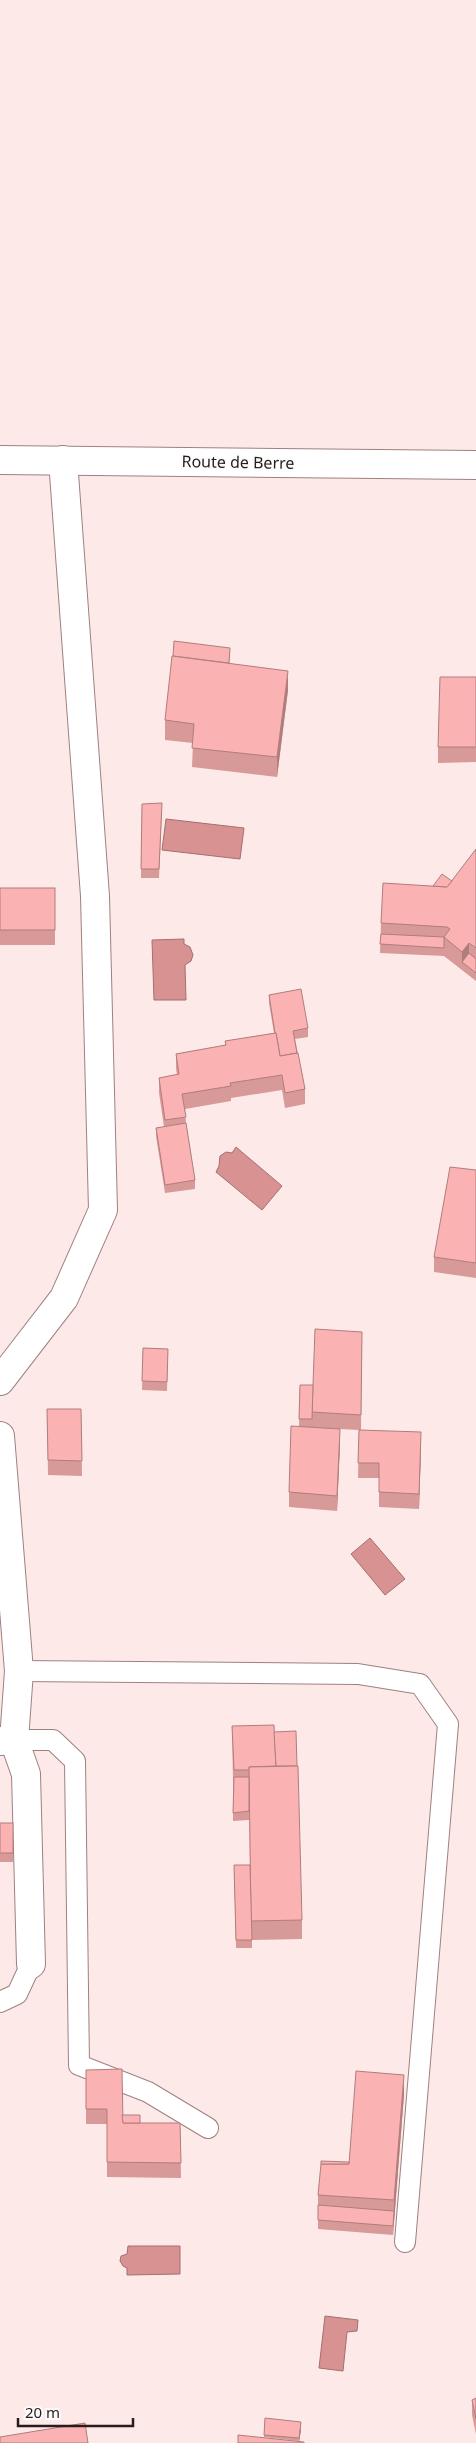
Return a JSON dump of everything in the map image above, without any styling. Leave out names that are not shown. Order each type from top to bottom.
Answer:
[{"type":"street","name":"Route de Berre","points":[[0,460],[476,465]]},
{"type":"street","points":[[0,1381],[64,1298],[103,1210],[95,896],[64,460]]},
{"type":"street","points":[[0,1436],[19,1671],[7,1740],[26,1774],[31,1964]]},
{"type":"lane","points":[[19,1671],[358,1674],[420,1684],[448,1724],[405,2242]]},
{"type":"lane","points":[[7,1740],[53,1740],[75,1761],[79,2065],[148,2092],[208,2128]]},
{"type":"lane","points":[[0,2002],[16,1994],[31,1964]]},
{"type":"shaded area","points":[[166,819],[244,828],[240,859],[162,850]]},
{"type":"shaded area","points":[[184,939],[184,944],[190,947],[193,955],[191,961],[185,965],[186,1000],[154,1000],[152,940]]},
{"type":"shaded area","points":[[236,1147],[282,1186],[262,1210],[216,1172],[220,1156],[226,1152],[232,1153]]},
{"type":"shaded area","points":[[370,1538],[405,1579],[385,1595],[351,1554]]},
{"type":"shaded area","points":[[128,2246],[180,2246],[180,2274],[127,2275],[127,2268],[120,2261],[121,2256],[127,2254]]},
{"type":"shaded area","points":[[325,2316],[358,2320],[357,2331],[347,2332],[343,2371],[319,2368]]},
{"type":"building","points":[[174,641],[230,648],[229,663],[173,656]]},
{"type":"building","points":[[172,656],[288,671],[277,757],[192,748],[194,724],[165,720]]},
{"type":"building","points":[[440,677],[476,677],[476,747],[438,747]]},
{"type":"building","points":[[162,803],[159,869],[141,869],[142,804]]},
{"type":"building","points":[[476,849],[476,948],[469,943],[462,952],[444,937],[450,929],[447,927],[381,923],[383,883],[447,887]]},
{"type":"building","points":[[442,874],[452,881],[447,887],[433,886]]},
{"type":"building","points":[[0,888],[55,888],[55,930],[0,930]]},
{"type":"building","points":[[381,934],[444,937],[444,948],[380,944]]},
{"type":"building","points":[[469,953],[476,959],[476,973],[462,962]]},
{"type":"building","points":[[301,989],[308,1028],[293,1031],[297,1053],[280,1056],[269,995]]},
{"type":"building","points":[[276,1033],[280,1056],[298,1053],[305,1089],[285,1093],[282,1075],[230,1083],[231,1086],[182,1094],[186,1117],[165,1120],[159,1078],[179,1074],[176,1054],[226,1045],[225,1041]]},
{"type":"building","points":[[186,1123],[195,1180],[165,1185],[156,1128]]},
{"type":"building","points":[[450,1167],[476,1170],[476,1263],[434,1257]]},
{"type":"building","points":[[315,1329],[362,1332],[361,1415],[312,1412]]},
{"type":"building","points":[[143,1348],[168,1349],[167,1382],[142,1381]]},
{"type":"building","points":[[300,1385],[313,1385],[312,1419],[299,1419]]},
{"type":"building","points":[[47,1409],[81,1409],[82,1461],[48,1460]]},
{"type":"building","points":[[291,1426],[340,1429],[337,1496],[289,1492]]},
{"type":"building","points":[[359,1430],[421,1432],[419,1494],[379,1492],[379,1463],[358,1463]]},
{"type":"building","points":[[274,1725],[276,1766],[249,1767],[249,1770],[234,1770],[232,1726]]},
{"type":"building","points":[[296,1731],[297,1766],[276,1766],[274,1732]]},
{"type":"building","points":[[298,1766],[302,1920],[251,1921],[249,1767]]},
{"type":"building","points":[[234,1777],[249,1777],[249,1811],[233,1813]]},
{"type":"building","points":[[0,1823],[13,1823],[13,1853],[0,1853]]},
{"type":"building","points":[[234,1865],[250,1865],[252,1940],[236,1940]]},
{"type":"building","points":[[122,2069],[123,2123],[180,2123],[181,2163],[107,2162],[107,2109],[86,2109],[86,2070]]},
{"type":"building","points":[[356,2071],[404,2075],[394,2200],[318,2195],[321,2164],[349,2164]]},
{"type":"building","points":[[122,2115],[140,2115],[140,2123],[123,2123]]},
{"type":"building","points":[[321,2161],[349,2162],[349,2164],[321,2164]]},
{"type":"building","points":[[318,2205],[394,2211],[393,2226],[318,2220]]},
{"type":"building","points":[[476,2398],[476,2419],[472,2400]]},
{"type":"building","points":[[265,2418],[301,2422],[299,2438],[264,2435]]},
{"type":"building","points":[[85,2423],[88,2443],[0,2443],[0,2437]]},
{"type":"building","points":[[238,2435],[304,2442],[304,2443],[238,2443]]}]
